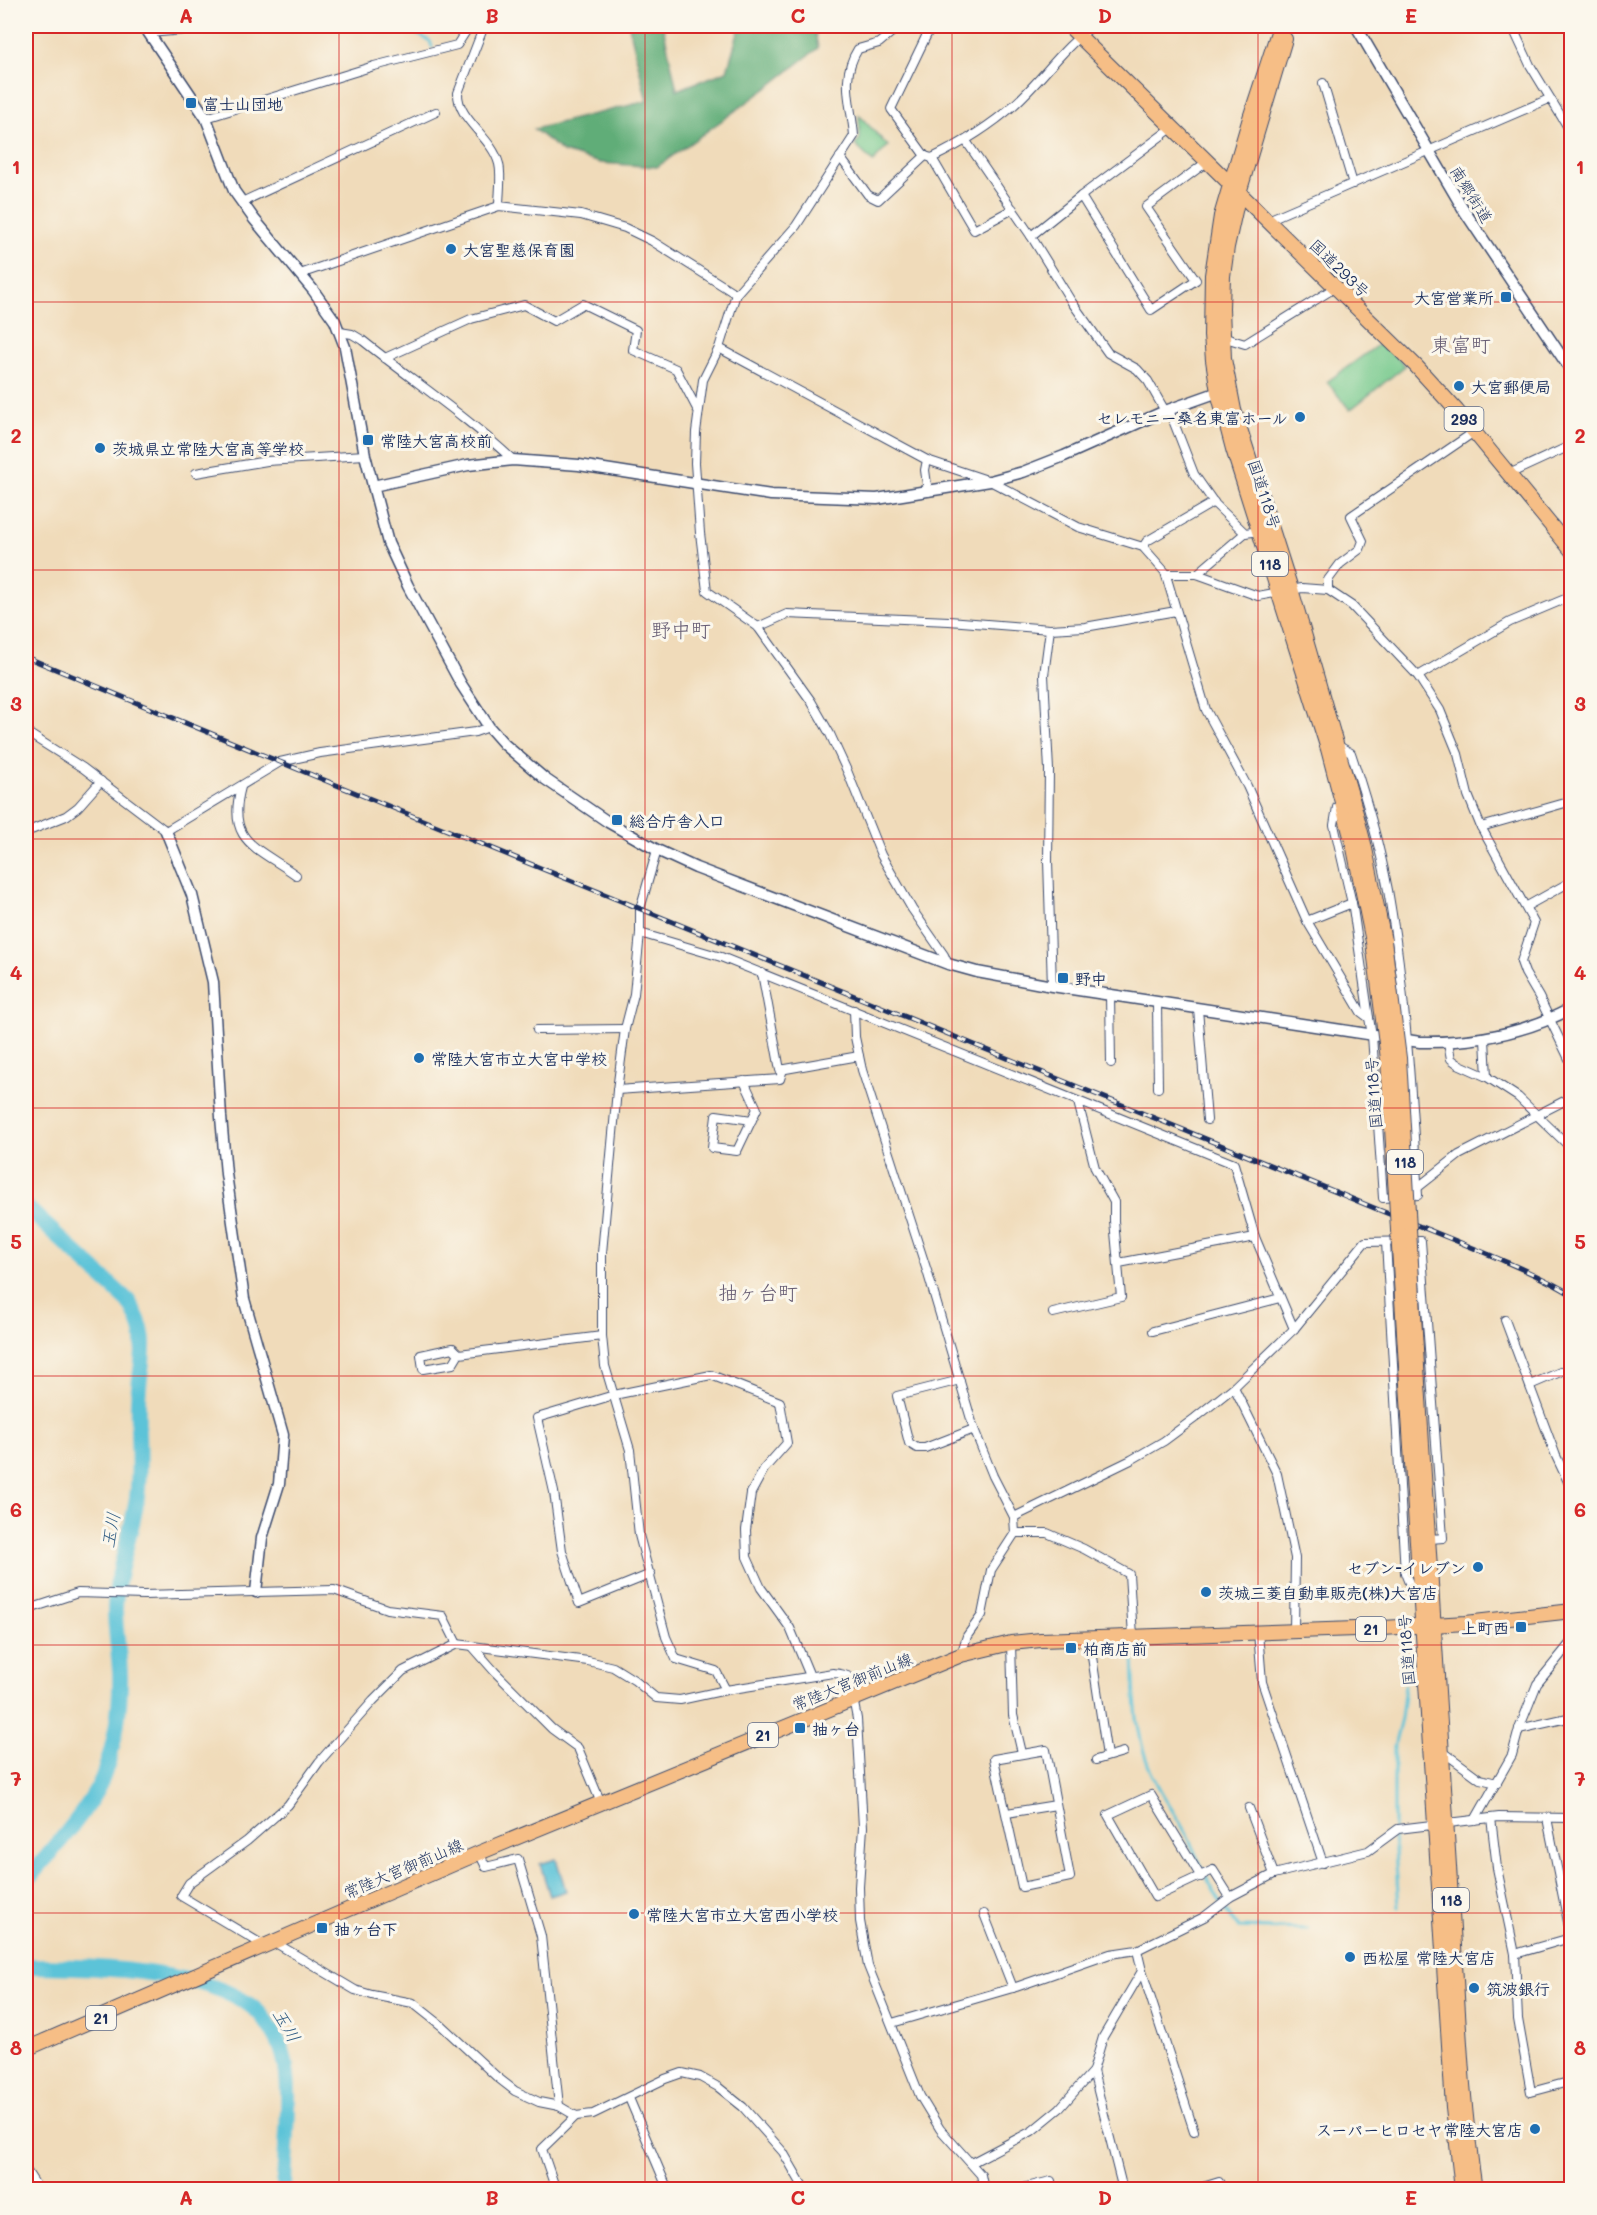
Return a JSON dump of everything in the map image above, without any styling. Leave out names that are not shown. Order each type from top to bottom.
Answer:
[{"type":"main road","name":"国道293号","points":[[1069,26],[1416,366],[1572,551]]},
{"type":"main road","name":"国道118号","points":[[1280,26],[1234,188],[1223,276],[1223,390],[1244,446],[1379,941]]},
{"type":"main road","name":"国道118号","points":[[1289,26],[1234,188],[1221,216],[1212,275],[1211,336],[1260,531],[1285,591],[1336,745],[1364,844],[1379,941],[1412,1384],[1419,1593],[1428,1626],[1442,1750],[1440,1825],[1465,2106],[1475,2190]]},
{"type":"main road","name":"国道118号","points":[[1412,1384],[1430,1539],[1428,1626],[1453,2108],[1462,2190]]},
{"type":"main road","name":"常陸大宮御前山線","points":[[26,2049],[479,1853],[961,1655],[1011,1643],[1089,1637],[1428,1626],[1572,1611]]},
{"type":"street","points":[[146,29],[231,26]]},
{"type":"street","points":[[206,118],[374,66],[456,45],[466,30],[465,26]]},
{"type":"street","points":[[484,26],[457,100],[462,111],[489,141],[499,164],[499,206]]},
{"type":"street","points":[[899,26],[879,43],[858,50],[852,60],[847,80],[854,136],[796,226],[736,294],[719,348],[703,380],[696,432],[696,484],[708,591],[758,627],[811,701],[830,734],[881,855],[912,909],[948,964]]},
{"type":"street","points":[[931,26],[891,109],[929,157],[974,230],[1013,209]]},
{"type":"street","points":[[840,157],[868,195],[878,200],[929,157],[966,141],[1014,105],[1080,35],[1094,26]]},
{"type":"street","name":"南郷街道","points":[[1356,26],[1428,152],[1509,280],[1572,372]]},
{"type":"street","points":[[1512,26],[1530,65],[1572,134]]},
{"type":"street","points":[[146,29],[206,118],[227,175],[242,202],[332,315],[340,332],[380,518],[397,564],[461,684],[489,727],[504,744],[545,779],[608,822],[657,850],[696,868],[948,964],[977,972],[1052,986],[1408,1040],[1448,1042],[1485,1039],[1526,1028],[1572,1008]]},
{"type":"street","points":[[1323,83],[1353,184]]},
{"type":"street","points":[[1268,220],[1549,99]]},
{"type":"street","points":[[242,202],[436,112]]},
{"type":"street","points":[[1031,236],[1173,127]]},
{"type":"street","points":[[966,141],[1107,353],[1137,369],[1148,381],[1167,410],[1194,474],[1214,502],[1245,533]]},
{"type":"street","points":[[1081,196],[1151,310],[1196,280],[1146,207],[1208,162]]},
{"type":"street","points":[[300,274],[499,206],[581,215],[625,228],[652,241],[736,294]]},
{"type":"street","points":[[1222,337],[1245,344],[1336,287]]},
{"type":"street","points":[[385,358],[471,319],[524,305],[554,321],[583,304],[636,330],[633,350],[676,369],[698,409]]},
{"type":"street","points":[[340,332],[352,334],[362,340],[482,431],[513,460]]},
{"type":"street","points":[[719,348],[927,460],[990,481],[1078,527],[1143,547],[1166,574],[1206,710],[1247,786],[1307,921],[1355,1003],[1369,1018]]},
{"type":"street","points":[[372,486],[468,465],[513,460],[579,465],[771,495],[878,499],[990,481],[1023,472],[1167,410],[1223,390]]},
{"type":"street","points":[[1328,590],[1328,580],[1340,564],[1360,549],[1363,541],[1351,516],[1474,432]]},
{"type":"street","points":[[1509,474],[1572,445]]},
{"type":"street","points":[[196,473],[267,461],[365,455]]},
{"type":"street","points":[[927,460],[925,470],[928,492]]},
{"type":"street","points":[[1143,547],[1147,541],[1214,502]]},
{"type":"street","points":[[1197,574],[1245,533],[1260,531]]},
{"type":"street","points":[[1166,574],[1197,574],[1258,596],[1285,591],[1328,590],[1352,606],[1418,676],[1440,710],[1458,754],[1468,795],[1481,826],[1534,922],[1521,962],[1572,1065]]},
{"type":"street","points":[[1418,676],[1510,622],[1572,596]]},
{"type":"street","points":[[758,627],[787,614],[950,621],[1050,629],[1085,627],[1176,611]]},
{"type":"street","points":[[1050,629],[1044,675],[1049,770],[1048,861],[1052,986]]},
{"type":"street","points":[[166,831],[280,762],[475,732],[489,727]]},
{"type":"street","points":[[26,732],[101,782],[166,831],[192,895],[211,972],[225,1162],[244,1299],[283,1435],[279,1484],[262,1538],[256,1592]]},
{"type":"street","points":[[1336,745],[1351,753],[1377,840],[1397,941],[1408,1040],[1418,1195],[1383,1198],[1372,1035],[1352,903],[1334,825],[1336,807],[1342,804]]},
{"type":"street","points":[[26,832],[66,816],[78,807],[101,782]]},
{"type":"street","points":[[241,787],[236,810],[240,832],[250,843],[296,874]]},
{"type":"street","points":[[1481,826],[1572,801]]},
{"type":"street","points":[[657,850],[640,909],[634,994],[625,1029],[617,1090],[602,1253],[602,1336],[605,1365],[630,1450],[639,1536],[666,1637],[676,1659],[716,1671],[726,1690]]},
{"type":"street","points":[[1527,906],[1572,881]]},
{"type":"street","points":[[1307,921],[1352,903]]},
{"type":"street","points":[[640,933],[721,957],[1234,1164],[1255,1238],[1294,1329]]},
{"type":"street","points":[[762,974],[780,1070],[859,1056]]},
{"type":"street","points":[[1110,994],[1111,1063]]},
{"type":"street","points":[[1157,1002],[1158,1088]]},
{"type":"street","points":[[1198,1009],[1207,1120]]},
{"type":"street","points":[[854,1010],[855,1037],[859,1056],[974,1429],[993,1476],[1014,1517],[1015,1533],[991,1570],[982,1615],[967,1636],[961,1655]]},
{"type":"street","points":[[537,1030],[625,1029]]},
{"type":"street","points":[[1485,1039],[1487,1077]]},
{"type":"street","points":[[1448,1042],[1451,1059],[1487,1077],[1518,1097],[1572,1149]]},
{"type":"street","points":[[617,1090],[780,1079],[783,1069]]},
{"type":"street","points":[[744,1082],[757,1109],[752,1120],[737,1151],[712,1148],[716,1115],[752,1120]]},
{"type":"street","points":[[1417,1188],[1459,1155],[1572,1097]]},
{"type":"street","points":[[1053,1313],[1121,1297],[1114,1202],[1095,1168],[1078,1102]]},
{"type":"street","points":[[1119,1263],[1255,1238]]},
{"type":"street","points":[[1014,1517],[1131,1460],[1164,1441],[1234,1387],[1294,1329],[1365,1242],[1421,1241],[1443,1538],[1430,1539]]},
{"type":"street","points":[[1386,1242],[1405,1573],[1409,1583],[1419,1593]]},
{"type":"street","points":[[1153,1330],[1281,1298]]},
{"type":"street","points":[[1505,1320],[1572,1490]]},
{"type":"street","points":[[459,1354],[602,1336]]},
{"type":"street","points":[[1530,1385],[1572,1367]]},
{"type":"street","points":[[651,1574],[579,1603],[562,1551],[554,1492],[537,1418],[614,1395],[711,1375],[780,1402],[787,1443],[764,1469],[751,1493],[746,1530],[747,1557],[761,1588],[790,1628],[810,1676]]},
{"type":"street","points":[[960,1380],[897,1396],[909,1443],[917,1448],[925,1448],[974,1429]]},
{"type":"street","points":[[1234,1387],[1277,1474],[1295,1558],[1294,1631]]},
{"type":"street","points":[[1015,1533],[1047,1533],[1084,1549],[1129,1575],[1133,1636]]},
{"type":"street","points":[[26,1610],[78,1593],[144,1595],[334,1590],[387,1608],[443,1616],[457,1644]]},
{"type":"street","points":[[1258,1632],[1262,1682],[1323,1863]]},
{"type":"street","points":[[1089,1637],[1107,1756]]},
{"type":"street","points":[[1475,1820],[1512,1755],[1519,1729],[1537,1684],[1572,1641]]},
{"type":"street","points":[[1011,1643],[1013,1715],[1022,1754]]},
{"type":"street","points":[[805,2190],[783,2152],[743,2108],[718,2087],[700,2076],[682,2073],[593,2114],[576,2115],[559,2106],[539,2102],[515,2091],[430,2015],[413,2003],[372,1995],[355,1989],[182,1896],[189,1883],[247,1841],[288,1805],[319,1762],[373,1701],[404,1671],[457,1644],[588,1661],[613,1667],[656,1698],[680,1700],[810,1676],[844,1673],[858,1682],[857,1719],[863,1819],[859,1887],[860,1921],[868,1966],[920,2096],[940,2129],[981,2175],[984,2190]]},
{"type":"street","points":[[472,1647],[552,1729],[578,1748],[601,1803]]},
{"type":"street","points":[[1519,1729],[1572,1717]]},
{"type":"street","points":[[1046,1750],[1056,1805],[1070,1877],[1022,1887],[994,1759],[1046,1750]]},
{"type":"street","points":[[1442,1750],[1480,1779],[1497,1783]]},
{"type":"street","points":[[1096,1760],[1123,1752]]},
{"type":"street","points":[[1201,1877],[1151,1794],[1108,1815],[1155,1897],[1201,1877],[1213,1870],[1230,1897]]},
{"type":"street","points":[[1007,1813],[1056,1805]]},
{"type":"street","points":[[1249,1808],[1274,1874]]},
{"type":"street","points":[[892,2023],[1013,1988],[1110,1954],[1137,1950],[1204,1917],[1230,1897],[1274,1874],[1368,1851],[1398,1829],[1491,1818],[1572,1818]]},
{"type":"street","points":[[1491,1818],[1497,1868],[1515,1954],[1518,2019],[1531,2092],[1572,2081]]},
{"type":"street","points":[[1515,1954],[1571,1940],[1546,1818]]},
{"type":"street","points":[[479,1853],[486,1867],[518,1859],[541,1936],[545,1960],[559,2106]]},
{"type":"street","points":[[984,1914],[1013,1988]]},
{"type":"street","points":[[1137,1950],[1194,2131]]},
{"type":"street","points":[[971,2163],[1032,2131],[1060,2108],[1093,2071],[1103,2037],[1142,1971]]},
{"type":"street","points":[[1093,2071],[1123,2190]]},
{"type":"street","points":[[629,2098],[668,2190]]},
{"type":"street","points":[[556,2190],[542,2149],[576,2115]]},
{"type":"street","points":[[26,2170],[39,2190]]},
{"type":"street","points":[[1014,2190],[1051,2181],[1053,2190]]},
{"type":"street","points":[[1194,2190],[1219,2182],[1223,2190]]},
{"type":"green space","points":[[629,26],[663,26],[677,90],[727,71],[740,26],[814,26],[818,48],[767,88],[657,167],[601,163],[563,152],[534,129],[647,101]]},
{"type":"green space","points":[[859,115],[888,146],[873,162],[855,145],[860,139]]},
{"type":"green space","points":[[1382,342],[1405,366],[1350,410],[1327,382]]},
{"type":"water","points":[[556,1859],[566,1891],[550,1896],[540,1864]]},
{"type":"waterway","points":[[409,26],[413,32],[430,41],[432,47]]},
{"type":"waterway","name":"玉川","points":[[26,1207],[128,1301],[141,1327],[143,1339],[138,1402],[138,1488],[116,1594],[120,1685],[115,1735],[105,1771],[92,1798],[26,1881]]},
{"type":"waterway","points":[[1133,1650],[1137,1716],[1148,1765],[1223,1906],[1238,1927],[1309,1929]]},
{"type":"waterway","points":[[1394,1829],[1394,1746],[1401,1718],[1405,1685]]},
{"type":"waterway","points":[[1394,1836],[1399,1907]]},
{"type":"waterway","name":"玉川","points":[[26,1966],[113,1969],[179,1978],[235,1996],[256,2010],[274,2033],[285,2063],[288,2118],[284,2190]]},
{"type":"railway","points":[[26,657],[1477,1250],[1535,1275],[1572,1295]]},
{"type":"place","name":"富士山団地","points":[[191,103]]},
{"type":"place","name":"大宮聖慈保育園","points":[[451,249]]},
{"type":"place","name":"大宮営業所","points":[[1506,297]]},
{"type":"place","name":"大宮郵便局","points":[[1459,386]]},
{"type":"place","name":"セレモニー桑名東富ホール","points":[[1300,417]]},
{"type":"place","name":"常陸大宮高校前","points":[[368,440]]},
{"type":"place","name":"茨城県立常陸大宮高等学校","points":[[100,448]]},
{"type":"place","name":"総合庁舎入口","points":[[617,820]]},
{"type":"place","name":"野中","points":[[1063,978]]},
{"type":"place","name":"常陸大宮市立大宮中学校","points":[[419,1058]]},
{"type":"place","name":"セブン-イレブン","points":[[1478,1567]]},
{"type":"place","name":"茨城三菱自動車販売(株)大宮店","points":[[1206,1592]]},
{"type":"place","name":"上町西","points":[[1521,1627]]},
{"type":"place","name":"柏商店前","points":[[1071,1648]]},
{"type":"place","name":"抽ヶ台","points":[[800,1728]]},
{"type":"place","name":"常陸大宮市立大宮西小学校","points":[[634,1914]]},
{"type":"place","name":"抽ヶ台下","points":[[322,1928]]},
{"type":"place","name":"西松屋 常陸大宮店","points":[[1350,1957]]},
{"type":"place","name":"筑波銀行","points":[[1474,1988]]},
{"type":"place","name":"スーパーヒロセヤ常陸大宮店","points":[[1535,2129]]},
{"type":"district","name":"東富町","points":[[1461,344]]},
{"type":"district","name":"野中町","points":[[681,629]]},
{"type":"district","name":"抽ヶ台町","points":[[758,1292]]}]
